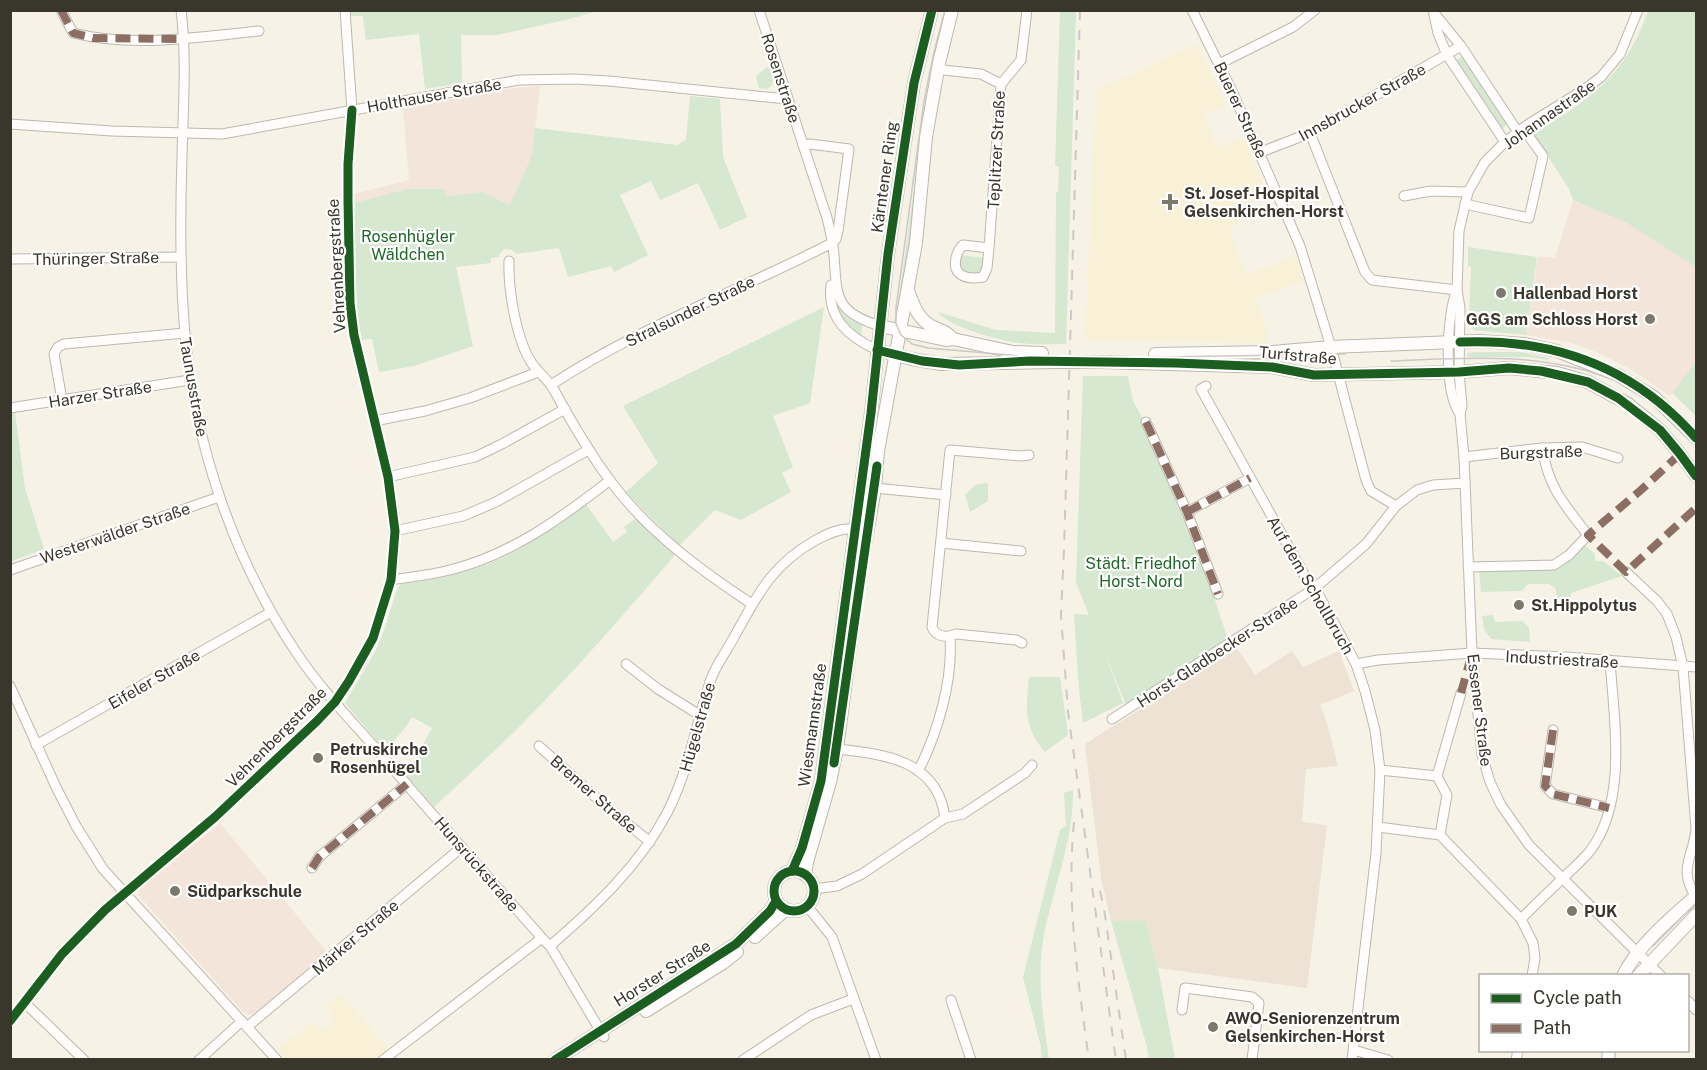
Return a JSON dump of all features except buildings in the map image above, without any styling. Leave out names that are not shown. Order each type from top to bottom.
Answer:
[{"type":"main road","name":"Kärntener Ring","points":[[853,579],[855,525],[888,254],[911,102],[932,10]]},
{"type":"main road","points":[[853,579],[870,522],[878,452],[916,243],[926,137],[939,63],[952,10]]},
{"type":"main road","points":[[908,291],[922,319],[948,332],[953,339]]},
{"type":"main road","points":[[880,326],[900,332]]},
{"type":"main road","name":"Turfstraße","points":[[900,332],[946,340],[953,339],[1013,352],[1056,358]]},
{"type":"main road","name":"Turfstraße","points":[[895,355],[959,365],[1056,358],[1176,358],[1239,352],[1454,342],[1493,341],[1525,344],[1557,351],[1618,375],[1654,397],[1696,438]]},
{"type":"main road","points":[[877,350],[895,355]]},
{"type":"main road","name":"Turfstraße","points":[[1176,358],[1272,367],[1314,375],[1337,369],[1454,372],[1493,368],[1557,373],[1588,382],[1618,398],[1660,430],[1696,476]]},
{"type":"main road","name":"Wiesmannstraße","points":[[805,875],[837,749],[853,579]]},
{"type":"main road","name":"Wiesmannstraße","points":[[792,871],[802,848],[821,781],[853,579]]},
{"type":"main road","points":[[792,871],[805,875],[813,889],[807,906],[797,911],[781,905],[774,895],[776,882],[784,873],[792,871]]},
{"type":"main road","points":[[1624,974],[1629,963],[1639,952],[1696,896]]},
{"type":"main road","name":"Horster Straße","points":[[555,1059],[723,963],[781,905]]},
{"type":"main road","points":[[1639,974],[1696,915]]},
{"type":"main road","name":"Horster Straße","points":[[568,1059],[602,1033]]},
{"type":"street","points":[[61,10],[73,33],[93,38],[184,39],[259,31]]},
{"type":"street","name":"Taunusstraße","points":[[181,10],[184,39],[181,257],[190,380],[200,430],[219,496],[250,572],[297,654],[335,702]]},
{"type":"street","name":"Vehrenbergstraße","points":[[10,1021],[62,954],[105,910],[215,817],[335,702],[360,664],[373,638],[391,580],[395,531],[388,477],[354,335],[350,303],[348,164],[352,110],[345,10]]},
{"type":"street","name":"Rosenstraße","points":[[759,10],[827,218],[832,243],[836,290],[844,306],[866,322],[880,326]]},
{"type":"street","points":[[1001,84],[1020,60],[1027,10]]},
{"type":"street","name":"Buerer Straße","points":[[1192,10],[1261,152],[1300,246],[1354,427],[1366,480],[1371,491],[1396,506]]},
{"type":"street","points":[[1219,64],[1274,37],[1315,10]]},
{"type":"street","name":"Johannastraße","points":[[1454,372],[1454,342],[1460,308],[1457,290],[1458,241],[1468,192],[1485,162],[1505,142],[1601,77],[1620,54],[1638,10]]},
{"type":"street","points":[[1433,11],[1461,46],[1520,130],[1543,156],[1529,218],[1465,204]]},
{"type":"street","points":[[1433,11],[1438,33],[1447,55],[1505,142]]},
{"type":"street","name":"Innsbrucker Straße","points":[[1261,152],[1310,133],[1461,46]]},
{"type":"street","name":"Teplitzer Straße","points":[[939,63],[944,70],[981,74],[1001,84],[989,248],[987,268],[983,277],[965,276],[956,272],[954,268],[960,246],[989,248]]},
{"type":"street","name":"Holthauser Straße","points":[[10,124],[183,135],[222,134],[519,80],[541,79],[609,81],[787,99]]},
{"type":"street","points":[[1310,133],[1365,272],[1372,280],[1457,290]]},
{"type":"street","name":"Rosenstraße","points":[[803,145],[849,149],[838,231],[832,243]]},
{"type":"street","points":[[1404,196],[1431,191],[1468,192]]},
{"type":"street","name":"Stralsunder Straße","points":[[551,385],[583,364],[671,319],[832,243]]},
{"type":"street","name":"Thüringer Straße","points":[[10,259],[181,257]]},
{"type":"street","points":[[509,261],[509,275],[520,335],[530,360],[551,385],[588,450],[609,481],[644,519],[679,551],[752,604]]},
{"type":"street","name":"Rosenstraße","points":[[834,277],[831,294],[834,310],[840,322],[852,337],[877,350]]},
{"type":"street","points":[[62,400],[54,354],[58,347],[64,344],[185,333]]},
{"type":"street","points":[[374,421],[470,399],[538,372]]},
{"type":"street","name":"Essener Straße","points":[[1454,372],[1462,406],[1460,414],[1464,457],[1472,653],[1482,755],[1490,782],[1501,805],[1529,845],[1660,974]]},
{"type":"street","name":"Harzer Straße","points":[[10,408],[190,380]]},
{"type":"street","name":"Auf dem Schollbruch","points":[[1206,387],[1201,389],[1306,578],[1315,588],[1356,664],[1365,691],[1375,729],[1380,770],[1378,828],[1353,1055],[1388,1059]]},
{"type":"street","points":[[388,477],[475,457],[565,409]]},
{"type":"street","points":[[1146,422],[1187,512],[1218,594]]},
{"type":"street","name":"Burgstraße","points":[[1464,457],[1542,448],[1582,447],[1618,458]]},
{"type":"street","points":[[1468,567],[1554,565],[1569,555],[1588,535],[1556,493],[1546,472],[1542,448]]},
{"type":"street","points":[[395,531],[464,516],[496,502],[588,450]]},
{"type":"street","points":[[1022,643],[1016,640],[956,634],[950,637],[938,636],[932,627],[950,450],[1029,455]]},
{"type":"street","points":[[1187,512],[1250,478]]},
{"type":"street","points":[[391,580],[449,571],[499,554],[523,542],[609,481]]},
{"type":"street","points":[[1396,506],[1422,489],[1433,485],[1465,483]]},
{"type":"street","points":[[875,488],[946,495]]},
{"type":"street","name":"Westerwälder Straße","points":[[10,570],[219,496]]},
{"type":"street","name":"Horst-Gladbecker-Straße","points":[[1112,719],[1315,588],[1366,544],[1396,506]]},
{"type":"street","points":[[855,525],[870,522]]},
{"type":"street","name":"Hügelstraße","points":[[550,946],[620,881],[650,842],[667,813],[682,778],[712,677],[752,604],[773,573],[797,551],[825,535],[855,525]]},
{"type":"street","points":[[940,543],[1021,551]]},
{"type":"street","points":[[1626,572],[1657,601],[1667,614],[1676,636],[1683,667],[1696,828],[1686,870],[1690,887],[1696,896]]},
{"type":"street","name":"Eifeler Straße","points":[[36,745],[271,612]]},
{"type":"street","points":[[918,771],[938,725],[949,662],[950,637]]},
{"type":"street","name":"Industriestraße","points":[[1356,664],[1378,660],[1472,653],[1566,657],[1696,667]]},
{"type":"street","points":[[1521,919],[1580,864],[1592,848],[1609,808],[1616,767],[1610,661]]},
{"type":"street","points":[[626,664],[658,689],[701,716]]},
{"type":"street","points":[[10,686],[76,826],[103,869],[277,1059]]},
{"type":"street","points":[[1440,836],[1447,795],[1437,777],[1461,693]]},
{"type":"street","name":"Hunsrückstraße","points":[[335,702],[550,946],[602,1033]]},
{"type":"street","points":[[1553,730],[1545,786],[1553,794],[1609,808]]},
{"type":"street","name":"Bremer Straße","points":[[538,746],[650,842]]},
{"type":"street","points":[[837,749],[888,756],[918,771],[942,799],[945,818]]},
{"type":"street","points":[[813,889],[837,886],[862,874],[945,818],[963,814],[1024,773],[1032,765]]},
{"type":"street","points":[[1380,770],[1437,777]]},
{"type":"street","points":[[312,868],[319,857],[406,784]]},
{"type":"street","points":[[1378,828],[1440,836],[1521,919],[1533,943],[1535,958],[1532,974]]},
{"type":"street","name":"Märker Straße","points":[[199,1059],[462,847]]},
{"type":"street","points":[[807,906],[832,937],[876,1059]]},
{"type":"street","points":[[383,1059],[542,938]]},
{"type":"street","points":[[1182,1010],[1185,988],[1252,997],[1259,1003],[1252,1059]]},
{"type":"street","points":[[743,1059],[811,1016],[853,999]]},
{"type":"street","points":[[951,1000],[971,1059]]},
{"type":"street","points":[[24,1002],[84,1059]]},
{"type":"shaded area","name":"St. Josef-Hospital Gelsenkirchen-Horst","points":[[1196,44],[1226,106],[1205,114],[1216,147],[1244,138],[1268,194],[1234,211],[1239,223],[1229,228],[1246,275],[1296,256],[1304,281],[1256,298],[1266,328],[1268,343],[1085,340],[1096,91]]},
{"type":"shaded area","points":[[540,86],[532,155],[510,206],[482,192],[446,196],[407,189],[354,203],[354,194],[409,180],[403,108],[505,89]]},
{"type":"shaded area","points":[[1573,200],[1625,222],[1696,267],[1696,362],[1670,396],[1632,370],[1599,353],[1572,343],[1526,335],[1538,256],[1555,258]]},
{"type":"shaded area","points":[[1237,648],[1255,675],[1292,651],[1303,667],[1339,651],[1354,691],[1320,705],[1338,766],[1306,769],[1302,822],[1327,825],[1307,988],[1158,968],[1145,921],[1111,921],[1101,878],[1085,744]]},
{"type":"shaded area","name":"Südparkschule","points":[[220,823],[328,953],[253,1015],[244,1013],[138,895],[140,888]]},
{"type":"shaded area","points":[[341,994],[389,1050],[374,1059],[285,1059],[277,1050],[312,1022],[321,1032],[336,1019],[326,1007]]},
{"type":"green space","points":[[349,11],[598,11],[497,35],[461,35],[462,83],[425,89],[419,34],[366,40],[363,16],[350,16]]},
{"type":"green space","points":[[947,11],[900,312],[897,311],[926,102]]},
{"type":"green space","points":[[1060,11],[1076,11],[1066,344],[1019,343],[964,328],[944,318],[938,312],[996,330],[1055,333],[1056,192],[1058,192],[1059,167],[1055,166]]},
{"type":"green space","points":[[1648,11],[1696,11],[1696,267],[1625,222],[1573,200],[1569,189],[1534,134],[1588,97],[1617,69],[1629,53]]},
{"type":"green space","points":[[1462,56],[1508,124],[1501,129],[1455,61]]},
{"type":"green space","points":[[770,65],[772,86],[766,89],[759,88],[756,76]]},
{"type":"green space","name":"Rosenhügler Wäldchen","points":[[690,96],[720,99],[723,157],[747,217],[720,230],[698,183],[660,200],[651,181],[620,195],[648,255],[614,272],[611,266],[568,277],[559,248],[516,254],[512,250],[505,249],[499,257],[491,258],[491,263],[456,267],[473,346],[414,366],[379,372],[372,339],[362,340],[359,323],[355,272],[354,203],[407,189],[444,189],[446,196],[482,192],[510,205],[532,155],[535,128],[677,145],[686,140]]},
{"type":"green space","name":"Hallenbad Horst","points":[[1468,247],[1537,257],[1526,335],[1473,330],[1474,320],[1469,319],[1471,267],[1468,266]]},
{"type":"green space","points":[[960,255],[985,258],[984,269],[976,274],[964,273],[958,266]]},
{"type":"green space","points":[[835,300],[862,325],[861,337],[843,322]]},
{"type":"green space","points":[[824,307],[810,403],[773,416],[793,467],[782,473],[791,492],[741,520],[715,510],[679,546],[626,492],[658,463],[623,406]]},
{"type":"green space","points":[[1521,352],[1549,358],[1548,360],[1529,357],[1468,357],[1466,354]]},
{"type":"green space","points":[[1696,362],[1696,416],[1672,393]]},
{"type":"green space","name":"Städt. Friedhof Horst-Nord","points":[[1083,376],[1128,376],[1133,401],[1145,423],[1217,595],[1215,600],[1229,643],[1126,705],[1105,653],[1123,703],[1083,723],[1074,614],[1089,615],[1076,582]]},
{"type":"green space","points":[[15,413],[25,488],[44,549],[12,561],[10,560],[10,414]]},
{"type":"green space","points":[[988,483],[988,501],[970,512],[965,495],[975,485]]},
{"type":"green space","points":[[586,504],[613,542],[627,532],[624,527],[636,518],[675,555],[600,642],[541,705],[434,807],[406,775],[432,728],[412,717],[385,751],[345,703],[375,652],[397,589],[401,584],[452,575],[500,559],[534,540]]},
{"type":"green space","points":[[1585,545],[1595,554],[1595,561],[1603,561],[1622,576],[1571,593],[1570,599],[1557,599],[1556,589],[1549,584],[1528,584],[1522,591],[1481,592],[1479,571],[1549,570],[1563,566]]},
{"type":"green space","points":[[1493,615],[1495,622],[1523,621],[1529,628],[1530,642],[1491,639],[1484,629],[1482,616]]},
{"type":"green space","points":[[1029,677],[1060,677],[1068,735],[1045,752],[1029,725],[1027,699]]},
{"type":"green space","points":[[1073,790],[1070,828],[1041,955],[1043,1014],[1049,1059],[1041,1059],[1041,1047],[1023,977],[1060,830],[1066,826],[1064,793]]},
{"type":"green space","points":[[1111,921],[1145,921],[1158,968],[1175,1059],[1149,1059]]},
{"type":"tram line","points":[[945,10],[924,101],[896,308],[896,324],[901,335],[912,344],[928,348],[1020,356],[1160,357],[1345,354]]},
{"type":"tram line","points":[[1391,361],[1498,358],[1551,363],[1603,376]]},
{"type":"tram line","points":[[1653,946],[1696,903]]},
{"type":"railway","points":[[1080,10],[1061,615],[1068,712],[1116,1060]]},
{"type":"railway","points":[[1074,822],[1072,911],[1077,971],[1089,1060]]},
{"type":"railway","points":[[1100,891],[1126,1060]]},
{"type":"marked path","points":[[61,10],[73,33],[93,38],[184,39]]},
{"type":"marked path","points":[[1146,422],[1187,512],[1218,594]]},
{"type":"marked path","points":[[1680,454],[1588,535],[1626,572],[1696,508]]},
{"type":"marked path","points":[[1187,512],[1250,478]]},
{"type":"marked path","points":[[1461,693],[1472,653]]},
{"type":"marked path","points":[[1553,730],[1545,786],[1553,794],[1609,808]]},
{"type":"marked path","points":[[312,868],[319,857],[407,784]]},
{"type":"cycle path","points":[[792,871],[802,848],[821,781],[871,413],[888,254],[914,83],[932,10]]},
{"type":"cycle path","points":[[10,1021],[62,954],[105,910],[215,817],[317,721],[335,702],[373,638],[391,580],[395,531],[388,477],[354,335],[350,303],[348,164],[352,110]]},
{"type":"cycle path","points":[[1460,342],[1527,345],[1590,362],[1619,375],[1646,392],[1672,413],[1696,438]]},
{"type":"cycle path","points":[[877,350],[922,361],[959,365],[1030,361],[1176,363],[1272,367],[1314,375],[1459,372],[1509,368],[1541,371],[1588,382],[1618,398],[1660,430],[1696,476]]},
{"type":"cycle path","points":[[834,763],[877,466]]},
{"type":"cycle path","points":[[794,871],[808,877],[814,891],[808,905],[794,911],[780,905],[774,891],[780,877],[794,871]]},
{"type":"cycle path","points":[[555,1060],[736,944],[770,911],[776,901]]},
{"type":"place","name":"St. Josef-Hospital Gelsenkirchen-Horst","points":[[1170,202]]},
{"type":"place","name":"Hallenbad Horst","points":[[1501,293]]},
{"type":"place","name":"GGS am Schloss Horst","points":[[1650,319]]},
{"type":"place","name":"St.Hippolytus","points":[[1519,605]]},
{"type":"place","name":"Petruskirche Rosenhügel","points":[[318,758]]},
{"type":"place","name":"Südparkschule","points":[[175,891]]},
{"type":"place","name":"PUK","points":[[1572,911]]},
{"type":"place","name":"AWO-Seniorenzentrum Gelsenkirchen-Horst","points":[[1213,1027]]}]
